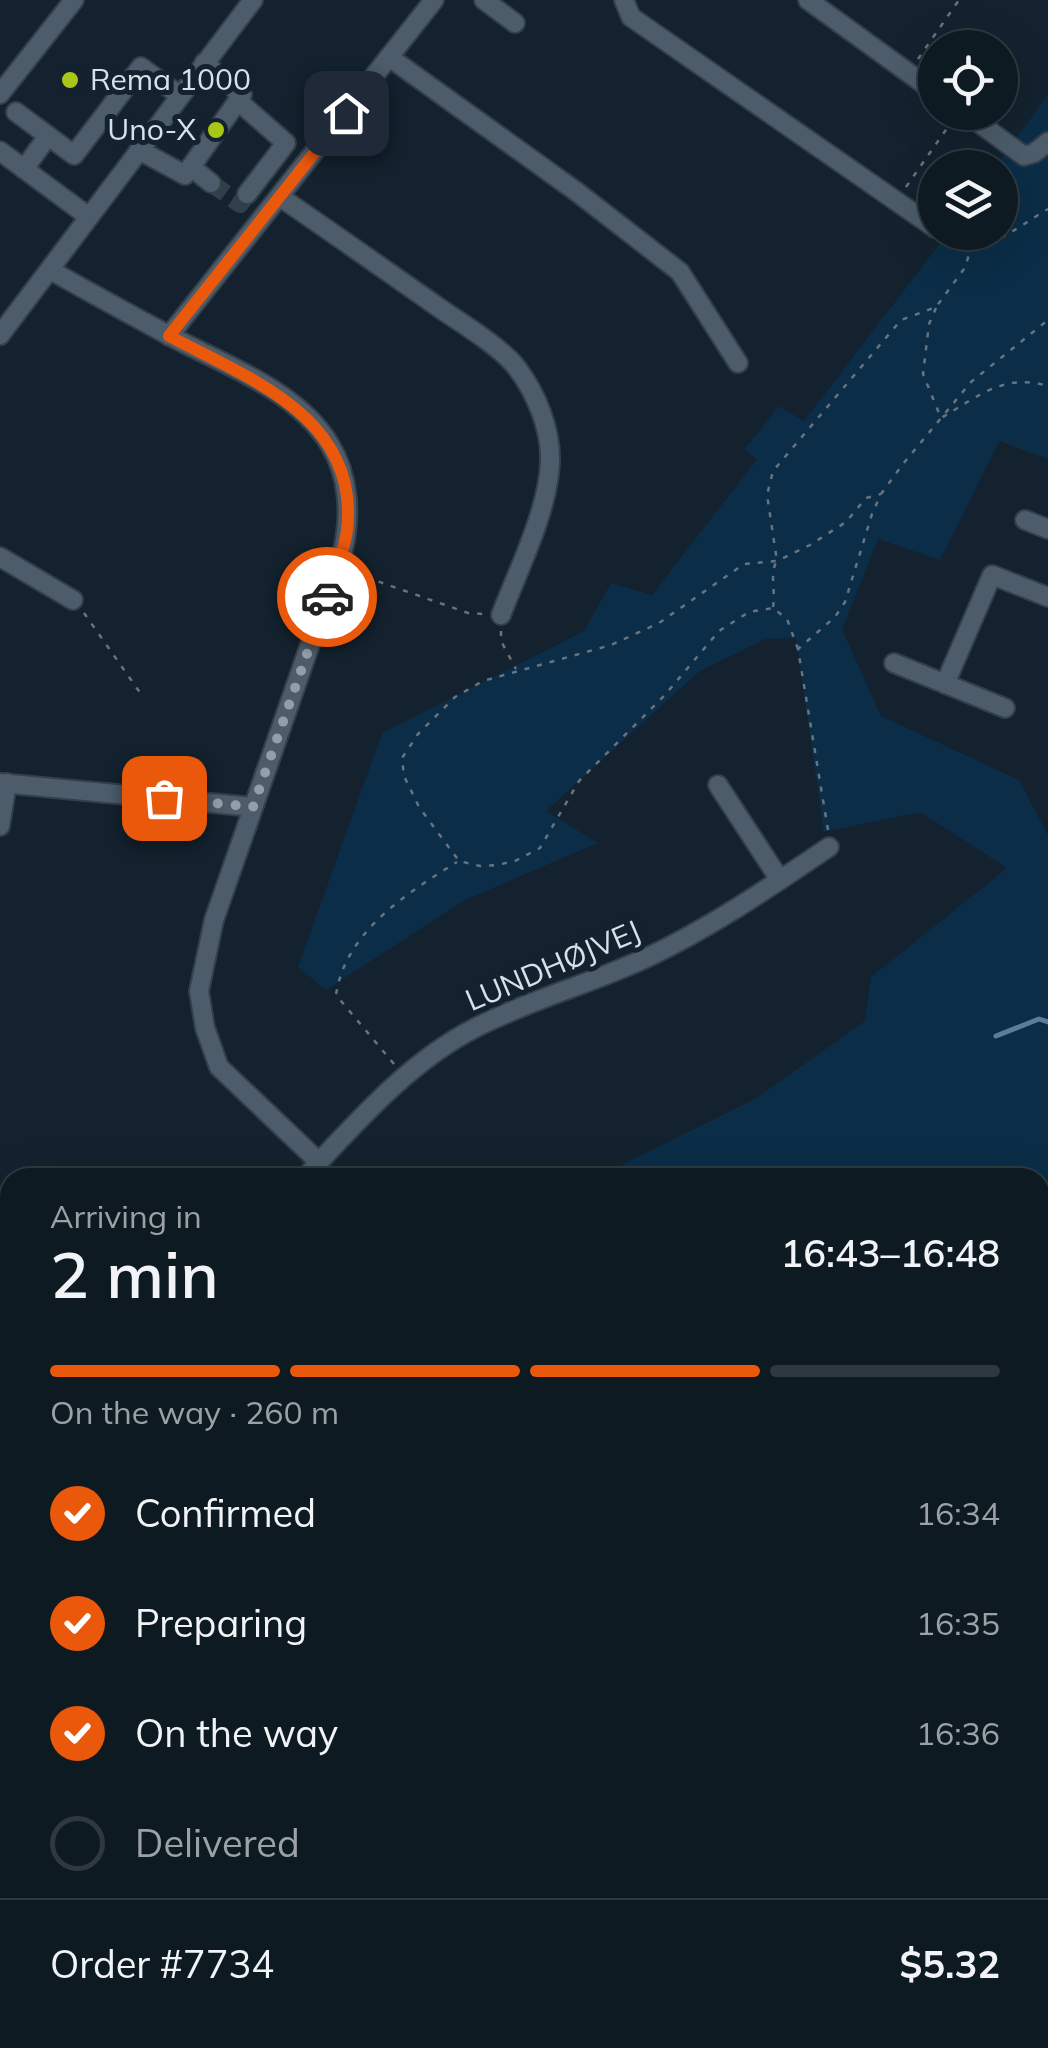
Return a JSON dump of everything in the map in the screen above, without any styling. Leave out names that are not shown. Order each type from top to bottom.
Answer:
[{"type":"street","points":[[0,94],[74,0]]},
{"type":"street","points":[[0,335],[253,0]]},
{"type":"street","points":[[169,336],[434,0]]},
{"type":"street","points":[[484,0],[515,23]]},
{"type":"street","points":[[624,0],[632,16],[918,216]]},
{"type":"street","points":[[808,0],[918,79]]},
{"type":"street","points":[[389,57],[577,192],[680,272],[738,362]]},
{"type":"street","points":[[139,150],[185,174],[242,95],[204,63]]},
{"type":"street","points":[[16,112],[74,155],[141,67],[179,95]]},
{"type":"street","points":[[238,101],[286,144],[247,194]]},
{"type":"street","points":[[987,130],[1024,156],[1048,142]]},
{"type":"street","points":[[24,169],[48,136]]},
{"type":"street","points":[[0,150],[89,217]]},
{"type":"street","points":[[190,167],[211,182]]},
{"type":"street","points":[[280,197],[462,323],[516,366],[539,407],[548,435],[548,478],[501,614]]},
{"type":"street","points":[[50,270],[302,412],[330,444],[344,480],[348,498],[346,534],[337,568],[214,920],[199,990],[206,1028],[220,1067],[319,1162]]},
{"type":"street","points":[[1025,520],[1048,529]]},
{"type":"street","points":[[0,557],[74,600]]},
{"type":"street","points":[[946,684],[992,575],[1048,597]]},
{"type":"street","points":[[894,663],[1005,708]]},
{"type":"street","points":[[0,826],[4,783],[253,807]]},
{"type":"street","points":[[718,785],[780,880]]},
{"type":"street","name":"LUNDHØJVEJ","points":[[314,1168],[363,1114],[405,1076],[474,1028],[647,958],[829,847]]},
{"type":"path","points":[[908,72],[959,0]]},
{"type":"path","points":[[896,200],[948,130]]},
{"type":"path","points":[[1018,226],[1048,208]]},
{"type":"path","points":[[941,418],[923,374],[929,324],[971,250]]},
{"type":"path","points":[[773,608],[773,568],[777,561],[767,495],[773,471],[901,320],[936,308]]},
{"type":"path","points":[[798,648],[835,617],[846,602],[881,494],[971,382],[1048,320]]},
{"type":"path","points":[[941,418],[1010,381],[1026,380],[1048,386]]},
{"type":"path","points":[[829,847],[798,648],[787,619],[773,608],[749,612],[719,631],[664,696],[580,782],[540,848],[515,861],[480,866],[459,861],[420,807],[404,776],[402,758],[418,734],[455,696],[483,681],[611,644],[659,623],[744,564],[777,561],[810,546],[846,522],[866,498],[881,494]]},
{"type":"path","points":[[337,568],[468,613],[501,614],[501,642],[517,670]]},
{"type":"path","points":[[74,600],[142,694]]},
{"type":"path","points":[[405,1076],[336,995],[339,974],[361,938],[408,892],[459,861]]},
{"type":"shaded area","points":[[1048,95],[1048,459],[999,441],[940,560],[878,539],[842,629],[881,716],[1019,780],[1048,835],[1048,1168],[616,1168],[755,1099],[865,1021],[871,977],[1007,868],[920,812],[824,832],[796,638],[765,639],[700,671],[546,811],[598,843],[465,900],[326,990],[298,967],[382,733],[584,631],[611,583],[652,595],[757,459],[744,450],[779,406],[804,421],[935,250],[1018,250],[1018,150],[1008,150]]},
{"type":"waterway","points":[[996,1036],[1039,1019],[1048,1022]]},
{"type":"tunnel","points":[[211,183],[240,204],[247,194]]},
{"type":"way so far","points":[[164,798],[253,807],[327,597]]},
{"type":"place","name":"Rema 1000","points":[[70,80]]},
{"type":"place","name":"Uno-X","points":[[216,130]]},
{"type":"route","points":[[327,597],[348,518],[344,480],[330,444],[302,412],[265,386],[169,336],[346,113]]}]
